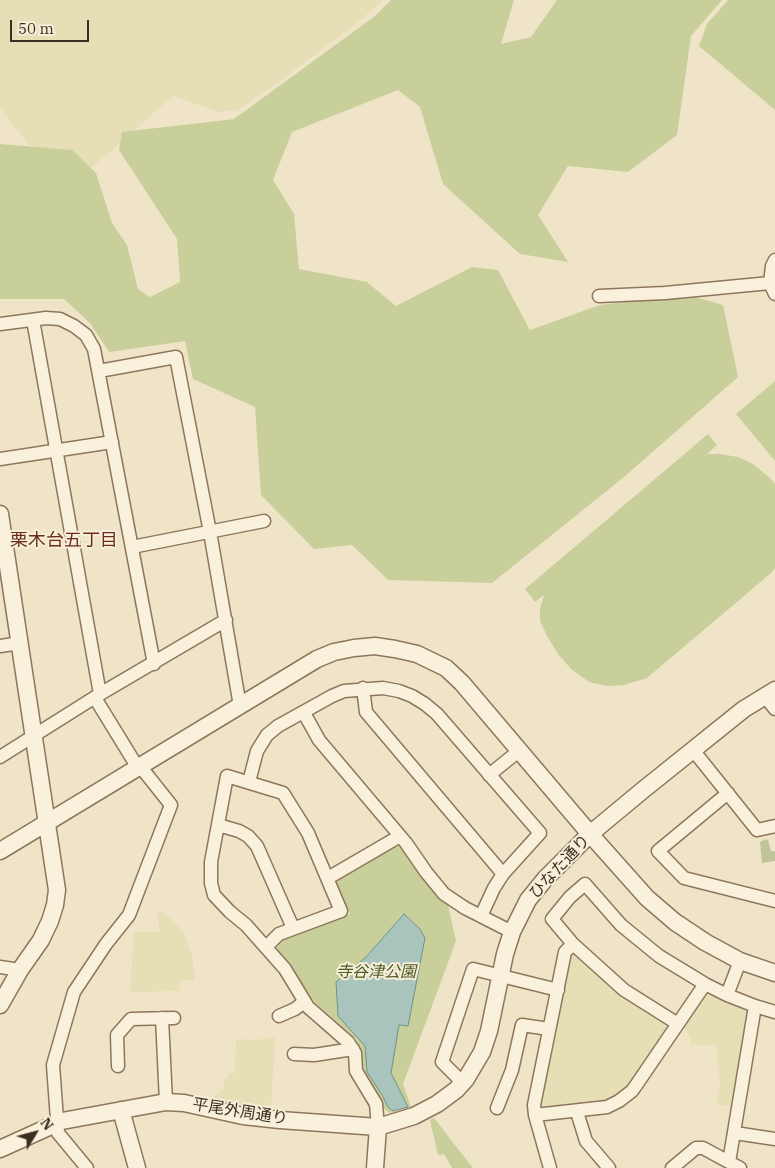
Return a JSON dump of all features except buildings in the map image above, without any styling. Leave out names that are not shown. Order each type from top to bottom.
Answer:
[{"type":"street","points":[[599,296],[665,293],[733,286],[772,289],[772,266],[775,260]]},
{"type":"street","points":[[0,324],[60,319],[86,335],[94,349],[154,664]]},
{"type":"street","points":[[33,320],[98,696],[139,767],[171,805],[131,910],[74,992],[52,1065],[58,1133],[87,1168]]},
{"type":"street","points":[[99,371],[176,357],[210,532],[240,706]]},
{"type":"street","points":[[0,459],[112,442]]},
{"type":"street","points":[[0,514],[46,824],[57,880],[55,905],[50,921],[41,940],[20,970],[0,1005]]},
{"type":"street","points":[[132,547],[264,522]]},
{"type":"street","points":[[0,757],[226,620]]},
{"type":"street","points":[[0,646],[20,643]]},
{"type":"street","points":[[0,851],[317,659],[334,652],[354,648],[375,646],[395,649],[417,654],[446,668],[462,682],[590,834],[647,898],[675,922],[705,942],[740,961],[775,973]]},
{"type":"street","points":[[362,688],[366,712],[504,874]]},
{"type":"street","points":[[249,782],[257,751],[267,735],[278,726],[338,694],[362,688],[384,688],[399,691],[426,704],[437,714],[540,833],[494,888],[481,916]]},
{"type":"street","points":[[770,692],[775,709]]},
{"type":"street","name":"ひなた通り","points":[[378,1127],[414,1116],[437,1104],[456,1090],[462,1083],[482,1052],[489,1031],[512,932],[528,900],[545,879],[590,834],[693,750],[770,692]]},
{"type":"street","points":[[304,713],[318,740],[400,836],[444,894],[465,908],[512,932]]},
{"type":"street","points":[[489,775],[520,750]]},
{"type":"street","points":[[693,750],[757,830],[775,826]]},
{"type":"street","points":[[266,946],[279,934],[341,911],[308,833],[283,792],[227,776],[211,862],[211,883],[214,895],[266,946],[285,969],[308,1007],[348,1042],[353,1049],[356,1071],[376,1104],[378,1127],[375,1168]]},
{"type":"street","points":[[728,793],[658,851],[684,878],[775,901]]},
{"type":"street","points":[[218,825],[239,831],[248,836],[257,846],[293,928]]},
{"type":"street","points":[[328,878],[400,836]]},
{"type":"street","points":[[678,1024],[624,990],[573,944],[552,918],[570,897],[585,884],[621,926],[659,956],[727,995],[775,1012]]},
{"type":"street","points":[[550,1168],[534,1115],[534,1105],[548,1029],[566,952],[573,944]]},
{"type":"street","points":[[727,995],[740,961]]},
{"type":"street","points":[[0,966],[20,970]]},
{"type":"street","points":[[462,1083],[442,1062],[472,969],[558,990]]},
{"type":"street","points":[[534,1115],[577,1112],[607,1107],[619,1102],[632,1091],[705,984]]},
{"type":"street","points":[[279,1016],[295,1009],[304,1002]]},
{"type":"street","points":[[672,1168],[696,1148],[703,1148],[734,1165],[735,1133],[755,1006]]},
{"type":"street","points":[[118,1066],[117,1035],[131,1019],[168,1018],[166,1102]]},
{"type":"street","points":[[497,1108],[512,1070],[522,1025],[548,1029]]},
{"type":"street","points":[[294,1054],[315,1061],[353,1049]]},
{"type":"street","name":"平尾外周通り","points":[[0,1149],[56,1123],[166,1102],[184,1103],[244,1116],[378,1127]]},
{"type":"street","points":[[121,1110],[137,1168]]},
{"type":"street","points":[[577,1112],[586,1141],[609,1168]]},
{"type":"street","points":[[735,1133],[775,1139]]},
{"type":"shaded area","points":[[0,0],[383,0],[358,22],[238,110],[219,112],[173,96],[88,171],[29,145],[0,108]]},
{"type":"shaded area","points":[[158,910],[170,918],[183,931],[192,955],[195,980],[179,980],[180,991],[130,992],[134,932],[159,932]]},
{"type":"shaded area","points":[[572,955],[576,955],[631,1004],[667,1026],[667,1029],[629,1086],[606,1103],[542,1112],[538,1108]]},
{"type":"shaded area","points":[[710,994],[747,1010],[749,1013],[734,1107],[716,1104],[720,1083],[716,1045],[691,1045],[690,1037],[683,1026],[707,995]]},
{"type":"shaded area","points":[[275,1037],[271,1109],[245,1107],[213,1101],[215,1095],[220,1093],[223,1088],[225,1080],[230,1074],[235,1073],[236,1039],[256,1040]]},
{"type":"green space","points":[[391,0],[514,0],[501,44],[531,37],[557,0],[722,0],[691,36],[677,135],[628,172],[568,166],[538,215],[568,262],[520,254],[443,184],[420,107],[398,90],[292,132],[273,180],[294,214],[299,269],[367,282],[396,306],[472,267],[498,270],[530,330],[600,305],[689,295],[723,305],[738,377],[624,477],[492,583],[388,580],[352,545],[314,549],[261,495],[255,407],[193,379],[185,341],[109,352],[90,323],[64,299],[0,299],[0,144],[72,150],[96,173],[112,223],[127,245],[138,289],[150,297],[180,282],[177,239],[119,150],[122,132],[234,119],[375,16]]},
{"type":"green space","points":[[728,0],[775,0],[775,110],[699,46],[707,24]]},
{"type":"green space","points":[[775,381],[775,461],[736,414]]},
{"type":"green space","points":[[708,434],[717,445],[707,454],[738,457],[753,464],[775,484],[775,568],[647,678],[624,685],[607,686],[589,682],[571,669],[558,654],[547,636],[540,621],[540,609],[544,595],[535,602],[525,589]]},
{"type":"green space","points":[[766,839],[771,851],[775,851],[775,861],[762,863],[760,842]]},
{"type":"green space","name":"寺谷津公園","points":[[396,846],[403,847],[426,882],[448,905],[456,941],[403,1084],[411,1107],[389,1113],[383,1108],[381,1099],[362,1068],[361,1051],[355,1038],[310,998],[291,965],[276,949],[284,939],[350,914],[337,883],[339,879]]},
{"type":"green space","points":[[434,1118],[473,1168],[452,1168],[444,1154],[438,1155],[430,1120]]},
{"type":"water","points":[[404,914],[420,929],[425,938],[408,1026],[399,1025],[391,1073],[408,1107],[393,1111],[388,1107],[367,1072],[365,1046],[338,1016],[336,982],[366,957]]},
{"type":"district","name":"栗木台五丁目","points":[[64,541]]}]
